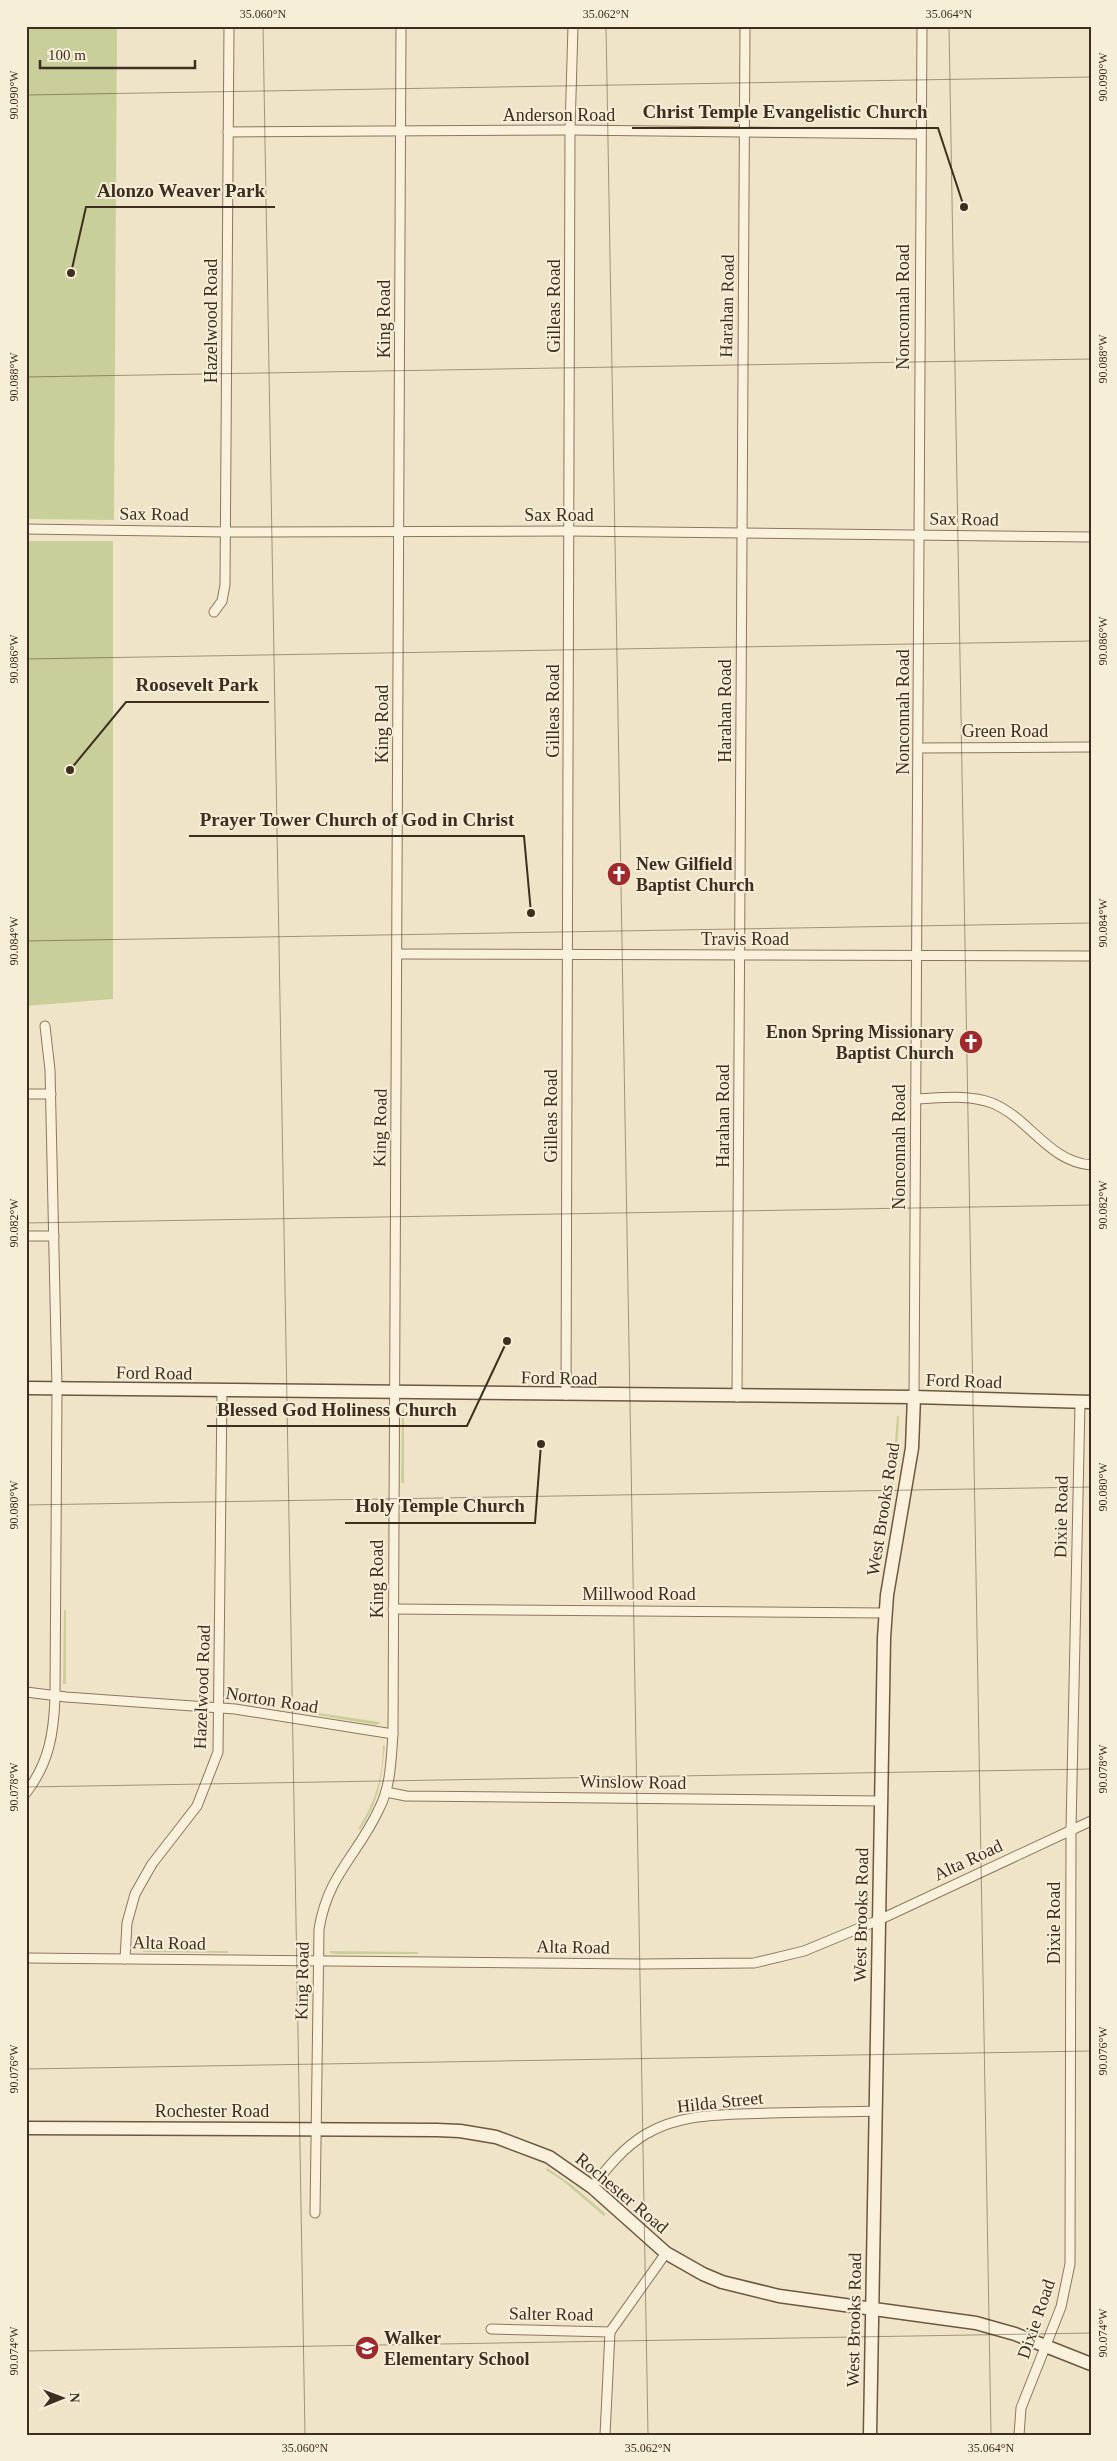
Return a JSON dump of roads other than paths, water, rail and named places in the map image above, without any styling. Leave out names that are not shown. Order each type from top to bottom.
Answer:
[{"type":"street","name":"Hazelwood Road","points":[[214,612],[225,594],[229,26]]},
{"type":"street","name":"King Road","points":[[315,2213],[319,1929],[328,1894],[346,1861],[372,1824],[386,1792],[393,1734],[401,26]]},
{"type":"street","name":"Gilleas Road","points":[[566,1395],[570,130],[573,26]]},
{"type":"street","name":"Harahan Road","points":[[737,1397],[745,26]]},
{"type":"street","name":"Nonconnah Road","points":[[914,1397],[922,26]]},
{"type":"street","name":"Anderson Road","points":[[228,132],[570,130],[920,134]]},
{"type":"street","name":"Sax Road","points":[[26,530],[918,534],[1091,537]]},
{"type":"street","name":"Green Road","points":[[919,748],[1091,747]]},
{"type":"street","name":"Travis Road","points":[[398,954],[1091,956]]},
{"type":"street","points":[[26,1792],[41,1771],[50,1748],[54,1730],[56,1696],[58,1389],[51,1094],[45,1026]]},
{"type":"street","points":[[26,1094],[51,1094]]},
{"type":"street","points":[[916,1099],[974,1098],[993,1103],[1016,1116],[1064,1158],[1091,1165]]},
{"type":"street","points":[[26,1236],[54,1236]]},
{"type":"street","name":"Ford Road","points":[[26,1388],[222,1392],[914,1397],[1086,1402]]},
{"type":"street","name":"Hazelwood Road","points":[[125,1959],[127,1923],[135,1894],[152,1864],[197,1806],[218,1752],[220,1708],[222,1392]]},
{"type":"street","name":"West Brooks Road","points":[[870,2435],[880,1801],[885,1613],[908,1479],[912,1448],[914,1397]]},
{"type":"street","name":"Dixie Road","points":[[1020,2435],[1021,2408],[1061,2307],[1070,2264],[1071,1829],[1086,1402]]},
{"type":"street","name":"Millwood Road","points":[[393,1608],[885,1613]]},
{"type":"street","name":"Norton Road","points":[[26,1692],[56,1696],[220,1708],[393,1734]]},
{"type":"street","name":"Winslow Road","points":[[386,1792],[406,1796],[880,1801]]},
{"type":"street","name":"Alta Road","points":[[26,1958],[754,1963],[804,1951],[879,1920],[1091,1821]]},
{"type":"street","name":"Hilda Street","points":[[592,2187],[614,2160],[640,2138],[654,2130],[684,2119],[742,2114],[875,2111]]},
{"type":"street","name":"Rochester Road","points":[[26,2128],[448,2130],[487,2135],[543,2154],[592,2187],[666,2253],[703,2274],[742,2288],[872,2310],[896,2311],[976,2323],[1016,2334],[1044,2347],[1091,2364]]},
{"type":"street","points":[[605,2435],[610,2332],[666,2253]]},
{"type":"street","name":"Salter Road","points":[[491,2330],[610,2332]]},
{"type":"place","name":"Christ Temple Evangelistic Church","points":[[964,207]]},
{"type":"place","name":"Alonzo Weaver Park","points":[[71,273]]},
{"type":"place","name":"Roosevelt Park","points":[[70,770]]},
{"type":"place","name":"New Gilfield Baptist Church","points":[[619,874]]},
{"type":"place","name":"Prayer Tower Church of God in Christ","points":[[531,913]]},
{"type":"place","name":"Enon Spring Missionary Baptist Church","points":[[971,1042]]},
{"type":"place","name":"Blessed God Holiness Church","points":[[507,1341]]},
{"type":"place","name":"Holy Temple Church","points":[[541,1444]]},
{"type":"place","name":"Walker Elementary School","points":[[367,2348]]}]
